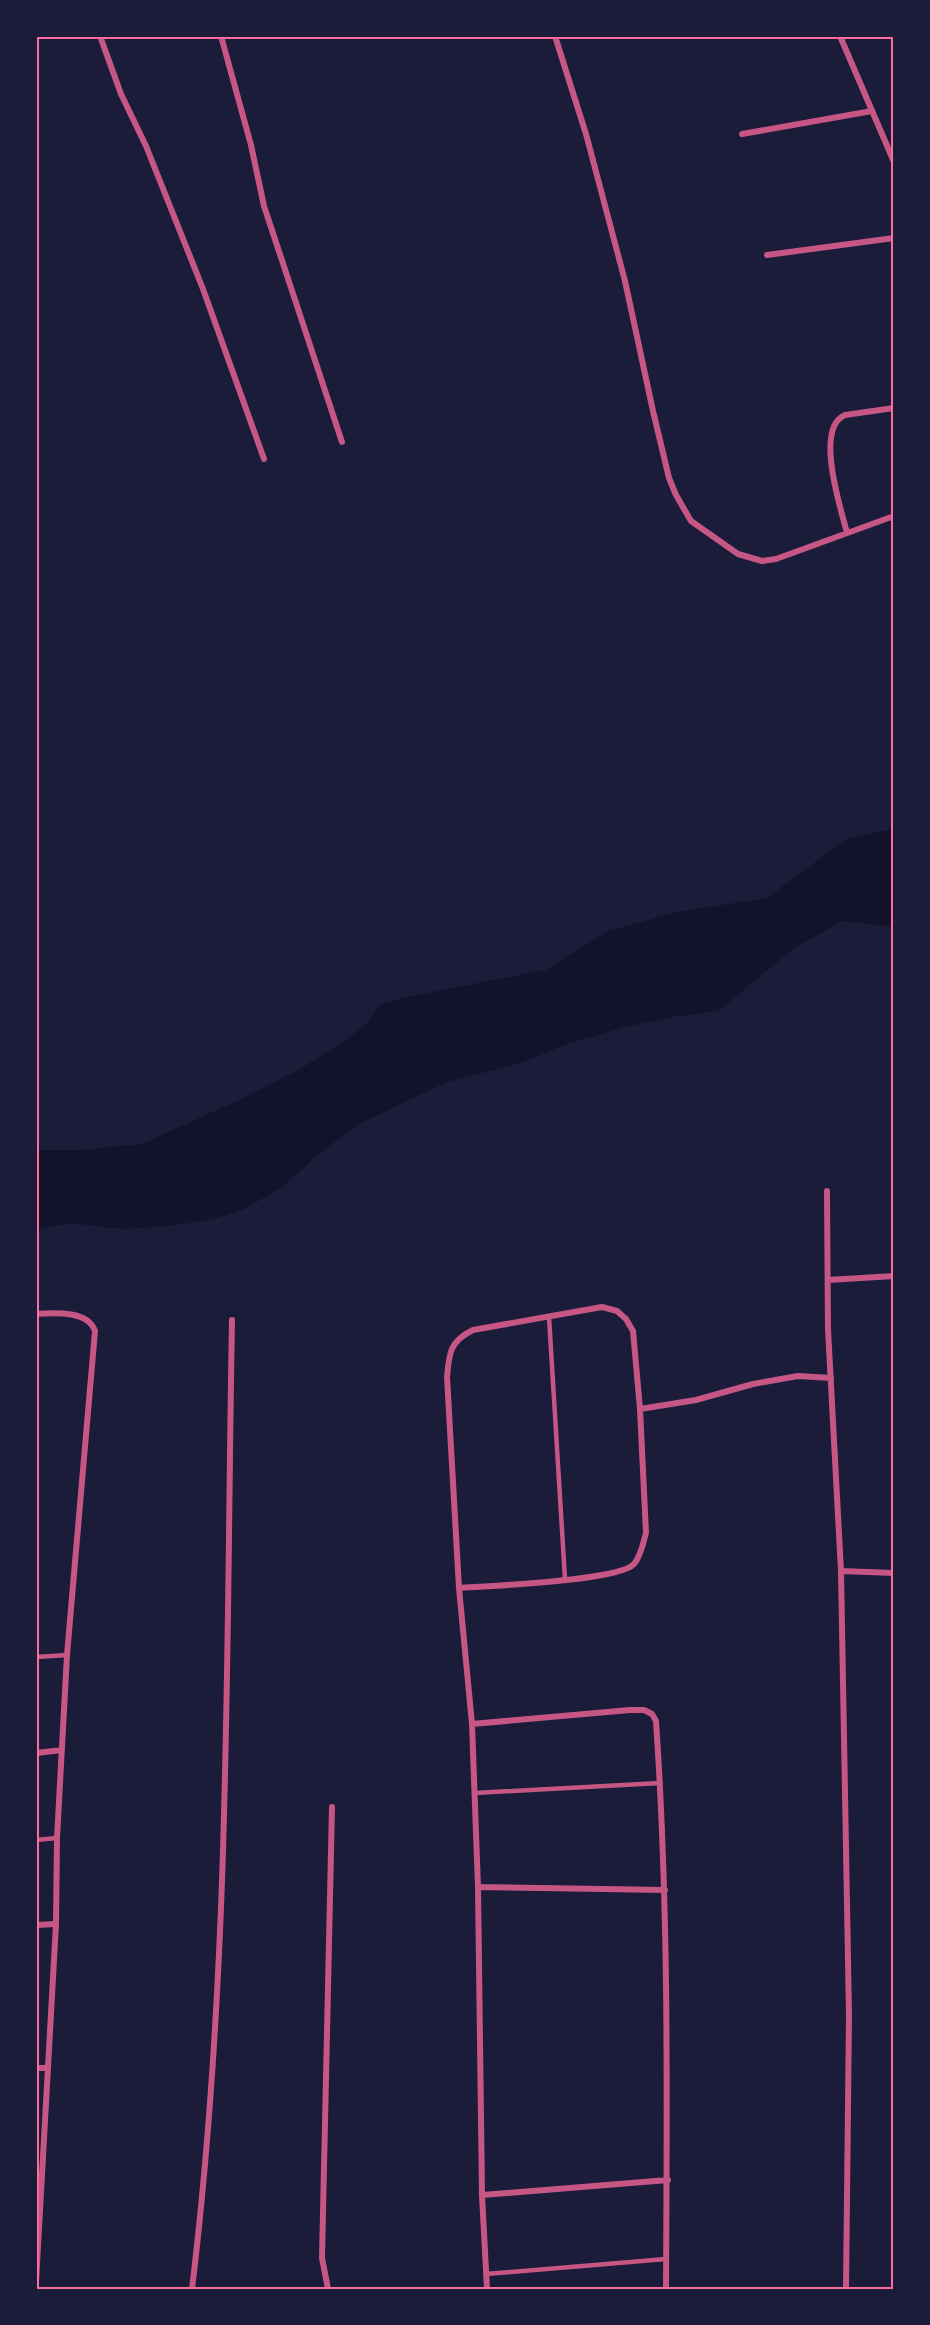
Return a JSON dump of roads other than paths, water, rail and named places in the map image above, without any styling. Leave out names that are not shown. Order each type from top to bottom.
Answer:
[{"type":"street","points":[[100,36],[121,94],[146,146],[195,268],[264,459]]},
{"type":"street","points":[[221,36],[251,145],[264,206],[342,442]]},
{"type":"street","points":[[555,36],[586,134],[625,281],[669,478],[684,512],[691,521],[738,554],[762,561],[776,559],[894,516]]},
{"type":"street","points":[[840,36],[894,162]]},
{"type":"street","points":[[742,134],[872,111]]},
{"type":"street","points":[[767,255],[894,238]]},
{"type":"street","points":[[847,533],[831,467],[834,425],[838,418],[845,415],[894,408]]},
{"type":"street","points":[[827,1191],[831,1378],[841,1571],[849,2015],[846,2289]]},
{"type":"street","points":[[828,1280],[894,1276]]},
{"type":"street","points":[[459,1588],[565,1579],[622,1571],[634,1564],[641,1551],[646,1533],[640,1409],[633,1331],[626,1319],[616,1311],[602,1307],[473,1330],[461,1336],[453,1344],[447,1377],[459,1588],[472,1724],[478,1887],[482,2195],[487,2289]]},
{"type":"street","points":[[36,1314],[73,1315],[86,1319],[95,1331],[67,1654],[57,1838],[56,1924],[36,2282]]},
{"type":"street","points":[[192,2289],[213,2081],[222,1896],[232,1320]]},
{"type":"street","points":[[640,1409],[696,1400],[753,1384],[798,1376],[831,1378]]},
{"type":"street","points":[[841,1571],[894,1573]]},
{"type":"street","points":[[472,1724],[637,1710],[644,1710],[652,1714],[656,1721],[665,1890],[668,2180],[666,2289]]},
{"type":"street","points":[[36,1753],[62,1750]]},
{"type":"street","points":[[328,2289],[322,2258],[332,1807]]},
{"type":"street","points":[[478,1887],[665,1890]]},
{"type":"street","points":[[36,1925],[56,1924]]},
{"type":"street","points":[[36,2068],[48,2068]]},
{"type":"street","points":[[482,2195],[668,2180]]},
{"type":"lane","points":[[549,1317],[565,1579]]},
{"type":"lane","points":[[36,1657],[67,1654]]},
{"type":"lane","points":[[475,1793],[660,1783]]},
{"type":"lane","points":[[36,1840],[57,1838]]},
{"type":"lane","points":[[486,2274],[666,2259]]}]
